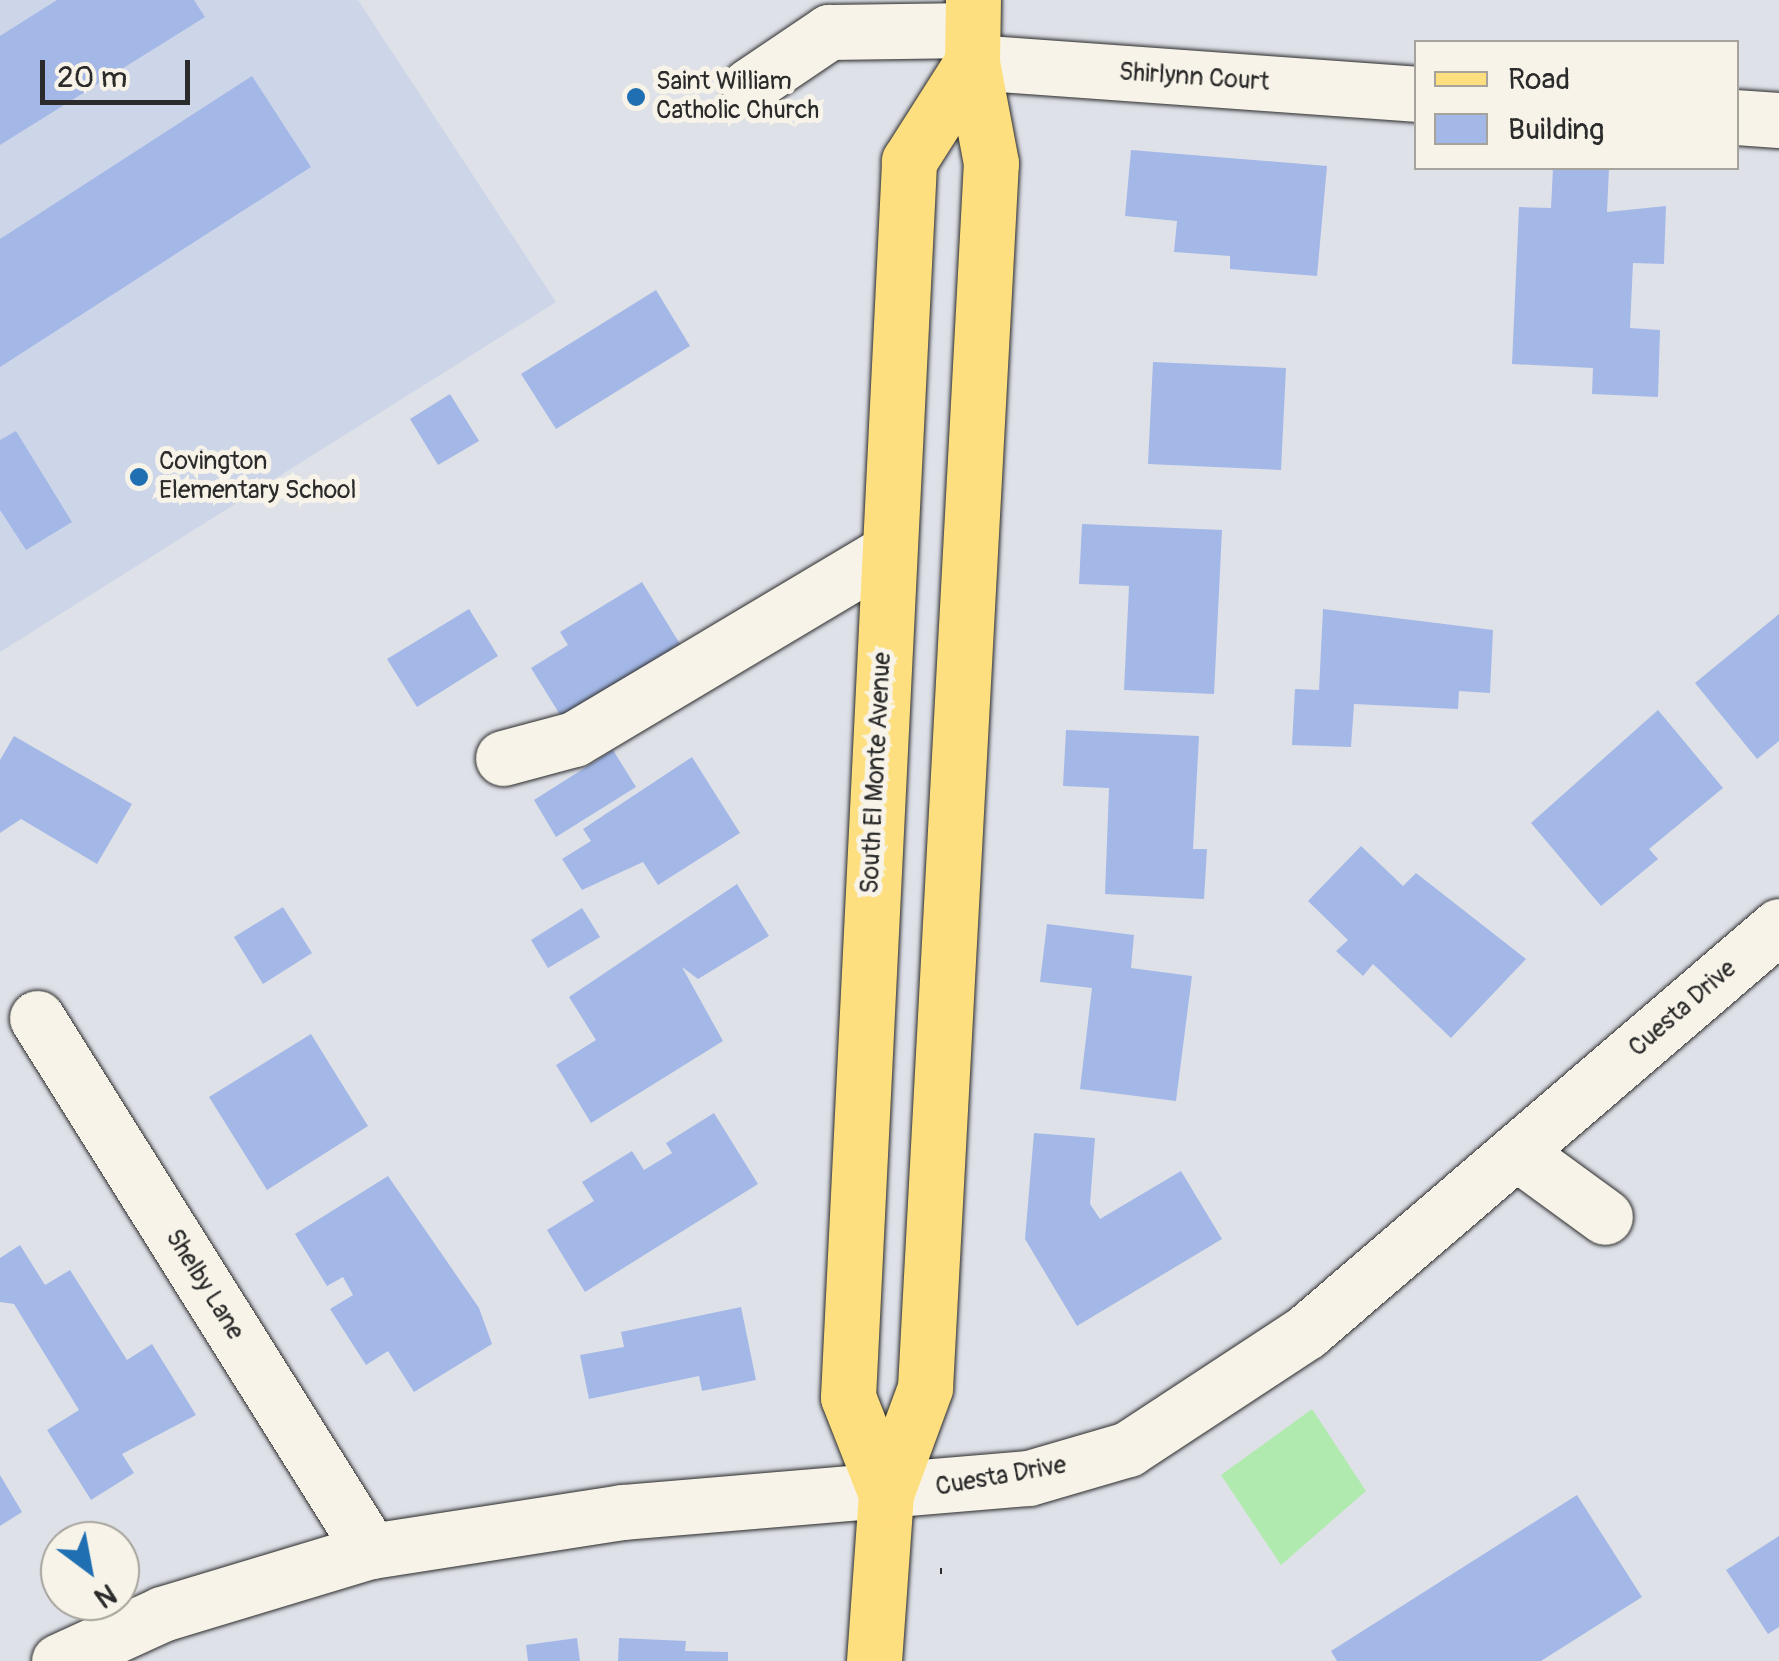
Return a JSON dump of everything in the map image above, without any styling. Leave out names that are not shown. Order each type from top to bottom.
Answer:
[{"type":"main road","name":"South El Monte Avenue","points":[[886,1494],[848,1398],[909,161],[972,31]]},
{"type":"main road","name":"South El Monte Avenue","points":[[874,1661],[886,1494],[925,1388],[991,163],[972,31]]},
{"type":"street","name":"Shirlynn Court","points":[[749,86],[829,32],[972,31],[1414,94]]},
{"type":"street","points":[[1739,117],[1779,120]]},
{"type":"street","points":[[502,758],[574,739],[888,552]]},
{"type":"street","name":"Cuesta Drive","points":[[59,1661],[162,1614],[371,1550],[622,1512],[886,1494],[1029,1478],[1128,1449],[1306,1332],[1779,926]]},
{"type":"street","name":"Shelby Lane","points":[[37,1018],[371,1550]]},
{"type":"street","points":[[1516,1152],[1605,1216]]},
{"type":"shaded area","name":"Covington Elementary School","points":[[0,0],[358,0],[556,302],[0,652]]},
{"type":"green space","points":[[1312,1409],[1366,1491],[1281,1565],[1221,1475]]},
{"type":"building","points":[[57,0],[194,0],[205,17],[0,145],[0,36]]},
{"type":"building","points":[[252,76],[311,167],[0,367],[0,239]]},
{"type":"building","points":[[1131,150],[1327,166],[1317,276],[1230,269],[1230,256],[1174,252],[1177,221],[1125,216]]},
{"type":"building","points":[[1553,170],[1609,170],[1607,212],[1666,206],[1664,264],[1633,263],[1630,328],[1660,330],[1658,397],[1592,394],[1593,368],[1512,364],[1519,207],[1551,208]]},
{"type":"building","points":[[656,290],[690,346],[556,429],[521,374]]},
{"type":"building","points":[[1153,362],[1286,368],[1281,470],[1148,464]]},
{"type":"building","points":[[450,394],[479,441],[438,465],[410,419]]},
{"type":"building","points":[[16,431],[72,522],[26,550],[0,510],[0,440]]},
{"type":"building","points":[[1082,524],[1222,530],[1214,694],[1124,690],[1129,586],[1079,584]]},
{"type":"building","points":[[642,582],[680,644],[562,718],[531,668],[568,645],[560,632]]},
{"type":"building","points":[[469,609],[498,656],[417,707],[387,659]]},
{"type":"building","points":[[1323,609],[1493,630],[1490,693],[1459,691],[1458,709],[1354,704],[1351,747],[1292,745],[1295,689],[1319,690]]},
{"type":"building","points":[[1779,614],[1779,741],[1757,759],[1695,683]]},
{"type":"building","points":[[1658,710],[1723,788],[1649,849],[1658,859],[1601,906],[1531,823]]},
{"type":"building","points":[[1066,730],[1199,736],[1193,849],[1207,849],[1204,899],[1105,894],[1109,788],[1063,786]]},
{"type":"building","points":[[14,736],[132,804],[97,864],[21,819],[0,833],[0,760]]},
{"type":"building","points":[[613,750],[636,787],[556,837],[534,800]]},
{"type":"building","points":[[692,757],[740,833],[658,885],[643,862],[582,890],[562,859],[591,841],[583,829]]},
{"type":"building","points":[[1361,846],[1403,886],[1416,873],[1526,959],[1451,1038],[1373,964],[1363,976],[1336,951],[1348,940],[1308,901]]},
{"type":"building","points":[[737,884],[769,936],[698,979],[682,967],[723,1041],[591,1123],[556,1065],[596,1040],[569,997]]},
{"type":"building","points":[[283,907],[312,953],[263,984],[234,937]]},
{"type":"building","points":[[582,908],[600,937],[548,968],[531,940]]},
{"type":"building","points":[[1047,924],[1134,935],[1131,968],[1192,976],[1176,1101],[1080,1089],[1092,988],[1040,982]]},
{"type":"building","points":[[311,1034],[368,1126],[267,1190],[209,1097]]},
{"type":"building","points":[[714,1113],[758,1184],[585,1292],[547,1230],[594,1201],[582,1182],[632,1151],[644,1170],[672,1153],[666,1143]]},
{"type":"building","points":[[1034,1133],[1095,1138],[1090,1204],[1100,1219],[1181,1171],[1222,1239],[1077,1326],[1025,1239]]},
{"type":"building","points":[[388,1176],[479,1308],[492,1344],[414,1392],[388,1351],[366,1365],[330,1309],[353,1295],[343,1277],[327,1286],[295,1234]]},
{"type":"building","points":[[20,1245],[45,1285],[70,1270],[127,1360],[152,1344],[196,1415],[122,1454],[134,1473],[91,1500],[47,1430],[79,1410],[14,1304],[0,1302],[0,1258]]},
{"type":"building","points":[[741,1307],[756,1380],[702,1391],[699,1376],[589,1399],[580,1355],[624,1347],[621,1332]]},
{"type":"building","points":[[0,1475],[22,1512],[0,1526]]},
{"type":"building","points":[[1577,1495],[1642,1597],[1541,1661],[1337,1661],[1331,1651]]},
{"type":"building","points":[[1779,1536],[1779,1627],[1768,1634],[1726,1570]]},
{"type":"building","points":[[577,1638],[580,1661],[528,1661],[526,1645]]},
{"type":"building","points":[[619,1638],[686,1641],[685,1651],[728,1652],[728,1661],[618,1661]]},
{"type":"place","name":"Saint William Catholic Church","points":[[636,97]]},
{"type":"place","name":"Covington Elementary School","points":[[139,477]]}]
